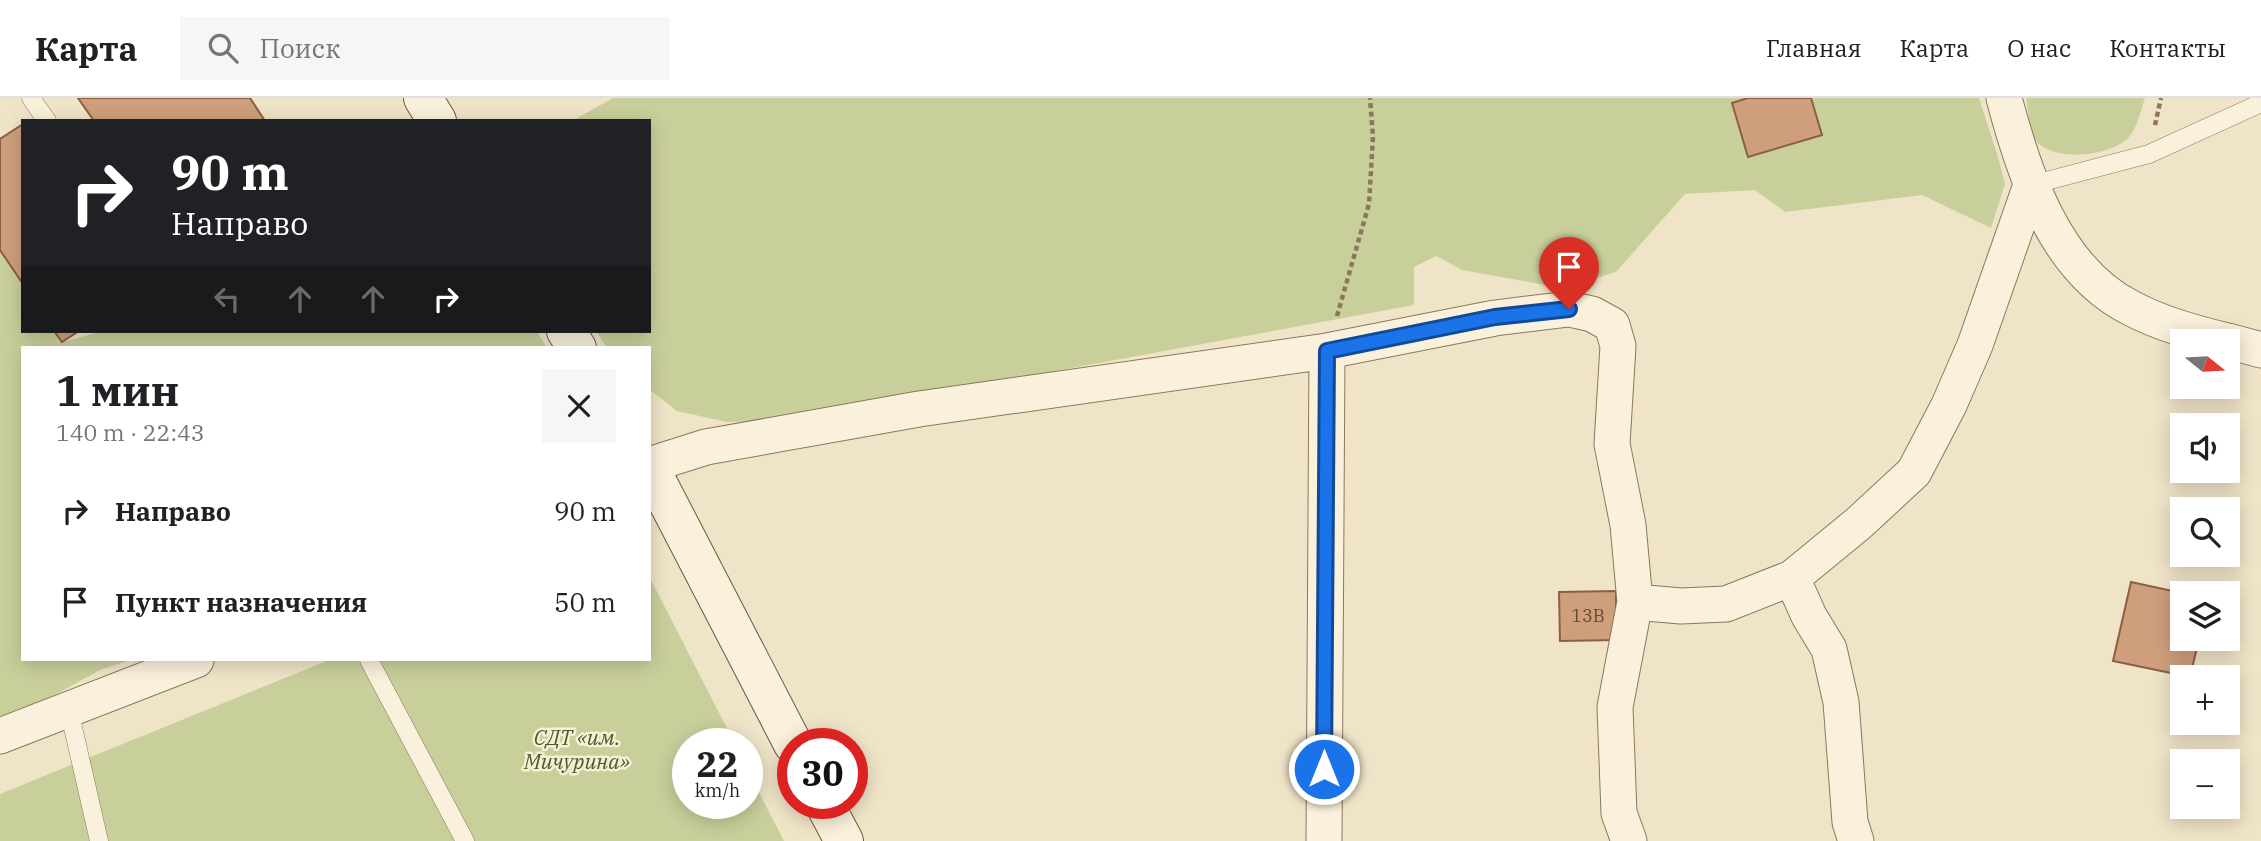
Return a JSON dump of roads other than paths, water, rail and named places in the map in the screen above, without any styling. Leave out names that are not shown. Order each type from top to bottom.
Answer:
[{"type":"street","points":[[2004,98],[2031,185],[2052,230],[2076,262],[2101,287],[2129,308],[2184,329]]},
{"type":"street","points":[[1635,602],[1681,606],[1726,604],[1792,578],[1859,523],[1914,472],[1949,405],[1975,345],[2031,185]]},
{"type":"street","points":[[651,465],[706,447],[919,409],[1327,351],[1495,317],[1569,309],[1592,314],[1612,325],[1618,346],[1612,444],[1628,525],[1635,602],[1615,707],[1619,813],[1629,841]]},
{"type":"street","points":[[2240,344],[2261,350]]},
{"type":"street","points":[[1324,841],[1327,351]]},
{"type":"street","points":[[651,470],[785,728]]},
{"type":"street","points":[[1792,578],[1809,616],[1829,649],[1841,702],[1850,822],[1856,841]]},
{"type":"street","points":[[0,736],[192,661]]},
{"type":"street","points":[[832,819],[844,841]]},
{"type":"lane","points":[[31,98],[46,119]]},
{"type":"lane","points":[[2031,185],[2149,154],[2261,103]]},
{"type":"lane","points":[[370,661],[465,841]]},
{"type":"lane","points":[[69,710],[99,841]]},
{"type":"park label","name":"СДТ «им. Мичурина»","points":[[577,750]]}]
